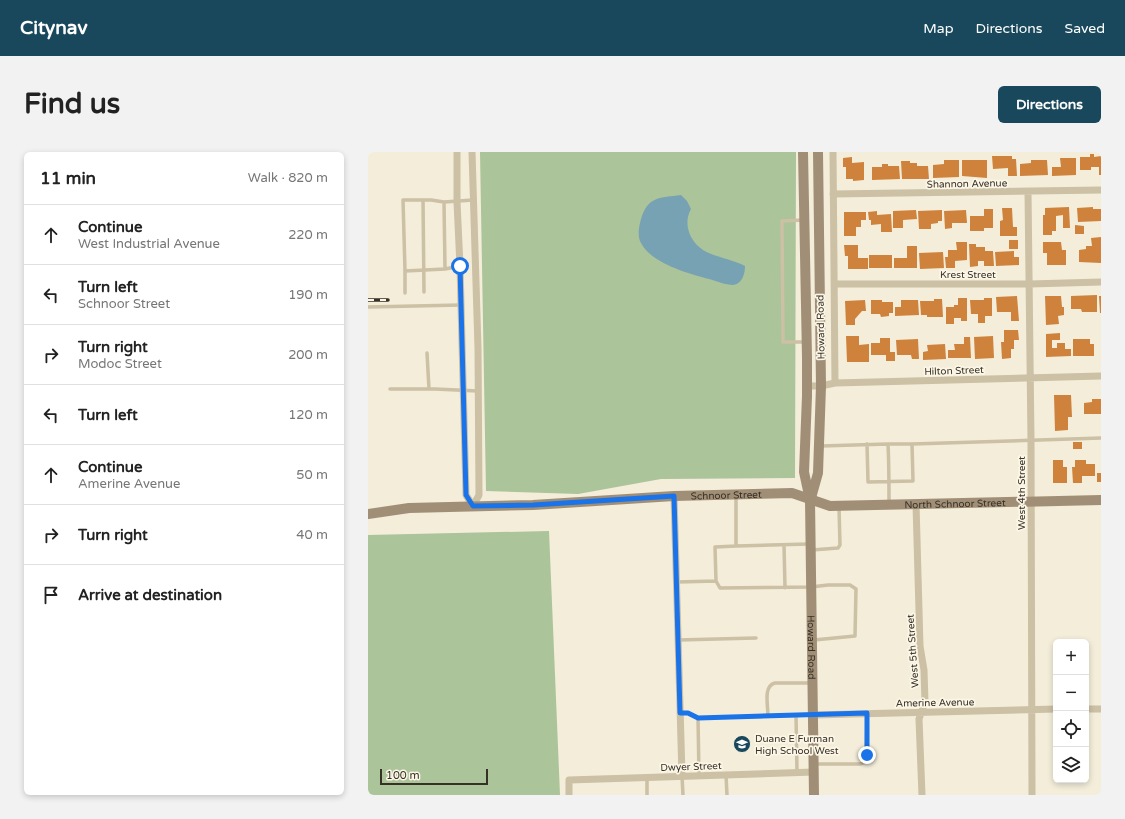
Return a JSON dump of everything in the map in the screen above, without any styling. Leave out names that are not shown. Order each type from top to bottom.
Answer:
[{"type":"main road","name":"Howard Road","points":[[804,152],[807,342],[804,472],[810,500],[814,795]]},
{"type":"main road","name":"Howard Road","points":[[810,500],[818,473],[821,386],[818,152]]},
{"type":"main road","points":[[805,223],[810,229],[813,252],[820,270]]},
{"type":"main road","name":"Schnoor Street","points":[[368,514],[409,508],[533,505],[674,496],[736,494],[792,493],[810,500]]},
{"type":"main road","name":"North Schnoor Street","points":[[810,500],[830,506],[1101,500]]},
{"type":"street","points":[[457,152],[457,202],[466,495],[473,506],[479,495],[472,152]]},
{"type":"street","points":[[832,152],[835,284],[835,383]]},
{"type":"street","name":"Shannon Avenue","points":[[833,194],[1101,190]]},
{"type":"street","name":"West 4th Street","points":[[1028,192],[1031,377],[1032,795]]},
{"type":"street","name":"Krest Street","points":[[835,284],[1030,284],[1101,282]]},
{"type":"street","name":"Hilton Street","points":[[807,386],[821,386],[835,383],[1101,376]]},
{"type":"street","points":[[674,496],[682,776]]},
{"type":"street","name":"West 5th Street","points":[[916,504],[920,646],[924,677],[925,702],[919,719],[922,795]]},
{"type":"street","points":[[1089,709],[1101,709]]},
{"type":"street","name":"Amerine Avenue","points":[[814,715],[1053,710]]},
{"type":"street","name":"Dwyer Street","points":[[569,795],[569,780],[797,773],[814,768]]},
{"type":"lane","points":[[405,293],[403,200],[457,202],[473,200]]},
{"type":"lane","points":[[423,200],[424,292]]},
{"type":"lane","points":[[444,202],[445,269]]},
{"type":"lane","points":[[805,223],[782,221],[783,342],[807,342]]},
{"type":"lane","points":[[405,271],[445,269],[460,266]]},
{"type":"lane","points":[[368,307],[461,305]]},
{"type":"lane","points":[[427,352],[429,389]]},
{"type":"lane","points":[[390,389],[478,391]]},
{"type":"lane","points":[[819,446],[1101,438]]},
{"type":"lane","points":[[867,444],[868,482],[913,481],[912,444]]},
{"type":"lane","points":[[888,444],[889,504]]},
{"type":"lane","points":[[736,494],[736,546]]},
{"type":"lane","points":[[812,640],[855,636],[856,589],[850,585],[785,588],[720,588],[716,581],[716,546],[784,545],[838,548],[840,545],[839,506]]},
{"type":"lane","points":[[784,545],[785,588]]},
{"type":"lane","points":[[676,582],[716,581]]},
{"type":"lane","points":[[678,640],[756,638]]},
{"type":"lane","points":[[768,716],[768,688],[771,684],[813,682]]},
{"type":"lane","points":[[680,713],[688,713],[698,718],[814,715]]},
{"type":"lane","points":[[814,768],[830,764],[860,764],[866,762],[867,713]]},
{"type":"lane","points":[[796,715],[797,773]]},
{"type":"lane","points":[[698,718],[699,776]]},
{"type":"lane","points":[[726,775],[727,795]]},
{"type":"lane","points":[[682,776],[683,795]]},
{"type":"lane","points":[[646,777],[647,795]]},
{"type":"green space","points":[[480,152],[796,152],[795,478],[661,479],[578,494],[486,491]]},
{"type":"green space","points":[[549,531],[560,795],[368,795],[368,535]]},
{"type":"water","points":[[681,195],[687,201],[691,209],[688,226],[694,242],[707,252],[745,266],[744,275],[739,283],[733,285],[724,284],[671,267],[653,256],[641,243],[639,228],[647,206],[651,202],[661,198]]},
{"type":"building","points":[[1090,154],[1094,154],[1094,157],[1101,156],[1101,175],[1099,175],[1099,167],[1091,167],[1091,170],[1080,170],[1080,157],[1090,157]]},
{"type":"building","points":[[992,156],[1012,156],[1012,159],[1016,159],[1017,176],[1008,176],[1008,168],[993,169]]},
{"type":"building","points":[[852,157],[852,163],[864,162],[864,180],[853,181],[853,179],[846,179],[846,167],[843,167],[843,158]]},
{"type":"building","points":[[1060,158],[1076,158],[1076,175],[1052,176],[1052,167],[1061,167]]},
{"type":"building","points":[[944,160],[959,160],[959,177],[933,178],[933,165],[944,164]]},
{"type":"building","points":[[962,160],[987,160],[987,178],[962,176]]},
{"type":"building","points":[[1031,160],[1047,160],[1048,175],[1020,176],[1020,164],[1031,163]]},
{"type":"building","points":[[901,161],[917,163],[917,166],[928,166],[929,179],[902,179]]},
{"type":"building","points":[[882,164],[888,164],[888,166],[899,166],[900,179],[872,180],[872,167],[882,167]]},
{"type":"building","points":[[1069,207],[1070,228],[1063,228],[1063,215],[1056,216],[1056,231],[1052,231],[1052,235],[1043,235],[1043,215],[1045,215],[1045,208]]},
{"type":"building","points":[[1093,207],[1093,209],[1101,209],[1101,221],[1078,222],[1077,208]]},
{"type":"building","points":[[1002,208],[1012,208],[1013,227],[1017,227],[1017,236],[1000,236],[1000,221],[1003,220]]},
{"type":"building","points":[[984,209],[993,209],[993,228],[984,228],[984,231],[970,231],[970,216],[984,216]]},
{"type":"building","points":[[916,210],[917,219],[903,220],[903,228],[893,228],[893,211]]},
{"type":"building","points":[[942,210],[942,221],[931,224],[931,229],[919,229],[918,211]]},
{"type":"building","points":[[966,210],[967,223],[952,223],[952,228],[945,229],[944,211]]},
{"type":"building","points":[[877,211],[877,215],[891,214],[892,232],[881,232],[881,224],[871,225],[868,212]]},
{"type":"building","points":[[844,212],[866,212],[866,220],[861,220],[861,227],[856,227],[856,236],[844,236]]},
{"type":"building","points":[[1075,225],[1084,226],[1084,234],[1075,234]]},
{"type":"building","points":[[1101,237],[1101,263],[1079,262],[1079,250],[1086,249],[1086,246],[1092,246],[1091,238]]},
{"type":"building","points":[[1009,240],[1018,240],[1018,249],[1009,249]]},
{"type":"building","points":[[956,242],[967,242],[967,260],[955,261],[955,268],[946,268],[945,257],[948,257],[948,250],[957,250]]},
{"type":"building","points":[[1043,242],[1061,242],[1062,250],[1066,250],[1066,265],[1047,265],[1047,253],[1043,253]]},
{"type":"building","points":[[969,244],[976,244],[976,247],[985,247],[985,251],[993,251],[994,266],[984,266],[984,261],[978,261],[978,266],[970,267]]},
{"type":"building","points":[[844,245],[858,245],[858,258],[868,258],[868,269],[848,269],[848,256],[845,256]]},
{"type":"building","points":[[907,246],[917,246],[917,268],[894,268],[894,258],[907,258]]},
{"type":"building","points":[[1014,251],[1014,257],[1019,257],[1019,265],[996,266],[995,252]]},
{"type":"building","points":[[943,252],[944,268],[920,269],[919,253]]},
{"type":"building","points":[[869,255],[892,255],[892,268],[869,268]]},
{"type":"building","points":[[1097,295],[1097,312],[1082,312],[1081,309],[1071,309],[1071,296]]},
{"type":"building","points":[[1017,296],[1019,321],[1011,321],[1011,312],[997,312],[996,297]]},
{"type":"building","points":[[1045,296],[1061,296],[1062,307],[1064,307],[1064,315],[1058,316],[1059,324],[1046,325]]},
{"type":"building","points":[[1099,296],[1101,296],[1101,313],[1100,313]]},
{"type":"building","points":[[958,298],[967,298],[967,321],[961,321],[961,318],[954,318],[954,324],[946,324],[946,307],[954,307],[954,305],[958,305]]},
{"type":"building","points":[[984,298],[992,298],[992,316],[985,316],[985,323],[978,323],[978,314],[971,314],[970,300],[984,300]]},
{"type":"building","points":[[934,299],[942,299],[943,317],[927,317],[927,315],[921,315],[920,301],[934,301]]},
{"type":"building","points":[[865,300],[866,311],[862,311],[855,319],[855,325],[846,325],[845,301]]},
{"type":"building","points":[[871,300],[893,302],[893,313],[889,313],[889,316],[881,317],[880,314],[871,314]]},
{"type":"building","points":[[901,300],[918,300],[919,315],[895,316],[895,307],[901,307]]},
{"type":"building","points":[[1004,330],[1018,330],[1019,340],[1014,340],[1014,349],[1011,349],[1011,358],[1002,359],[1001,342],[1004,342]]},
{"type":"building","points":[[1060,333],[1060,340],[1052,340],[1052,348],[1057,348],[1057,343],[1065,343],[1065,349],[1071,349],[1071,356],[1046,357],[1046,334]]},
{"type":"building","points":[[846,336],[859,336],[859,345],[869,344],[869,362],[847,362]]},
{"type":"building","points":[[993,336],[994,358],[975,359],[974,337]]},
{"type":"building","points":[[964,337],[970,337],[971,358],[948,358],[948,350],[955,350],[954,344],[964,344]]},
{"type":"building","points":[[880,338],[890,338],[890,352],[895,352],[895,361],[886,361],[886,355],[871,355],[871,343],[880,343]]},
{"type":"building","points":[[918,339],[919,359],[912,359],[911,355],[897,355],[896,340]]},
{"type":"building","points":[[1073,339],[1090,339],[1090,344],[1094,344],[1094,356],[1073,356]]},
{"type":"building","points":[[945,344],[946,359],[923,360],[923,352],[928,351],[927,345]]},
{"type":"building","points":[[1054,395],[1071,395],[1072,417],[1068,417],[1068,430],[1055,431]]},
{"type":"building","points":[[1092,399],[1101,399],[1101,414],[1084,414],[1084,403],[1092,402]]},
{"type":"building","points":[[1073,442],[1082,442],[1082,449],[1073,449]]},
{"type":"building","points":[[1053,460],[1063,460],[1063,467],[1067,467],[1067,483],[1053,483]]},
{"type":"building","points":[[1075,460],[1086,460],[1086,464],[1095,464],[1095,476],[1082,476],[1082,483],[1073,483],[1072,467],[1075,467]]},
{"type":"building","points":[[1097,473],[1101,473],[1101,482],[1097,482]]},
{"type":"railway","points":[[368,300],[388,300]]},
{"type":"place","name":"Duane E Furman High School West","points":[[742,744]]},
{"type":"route","points":[[460,266],[466,495],[473,506],[533,505],[674,496],[680,713],[688,713],[698,718],[867,713],[867,755]]}]
